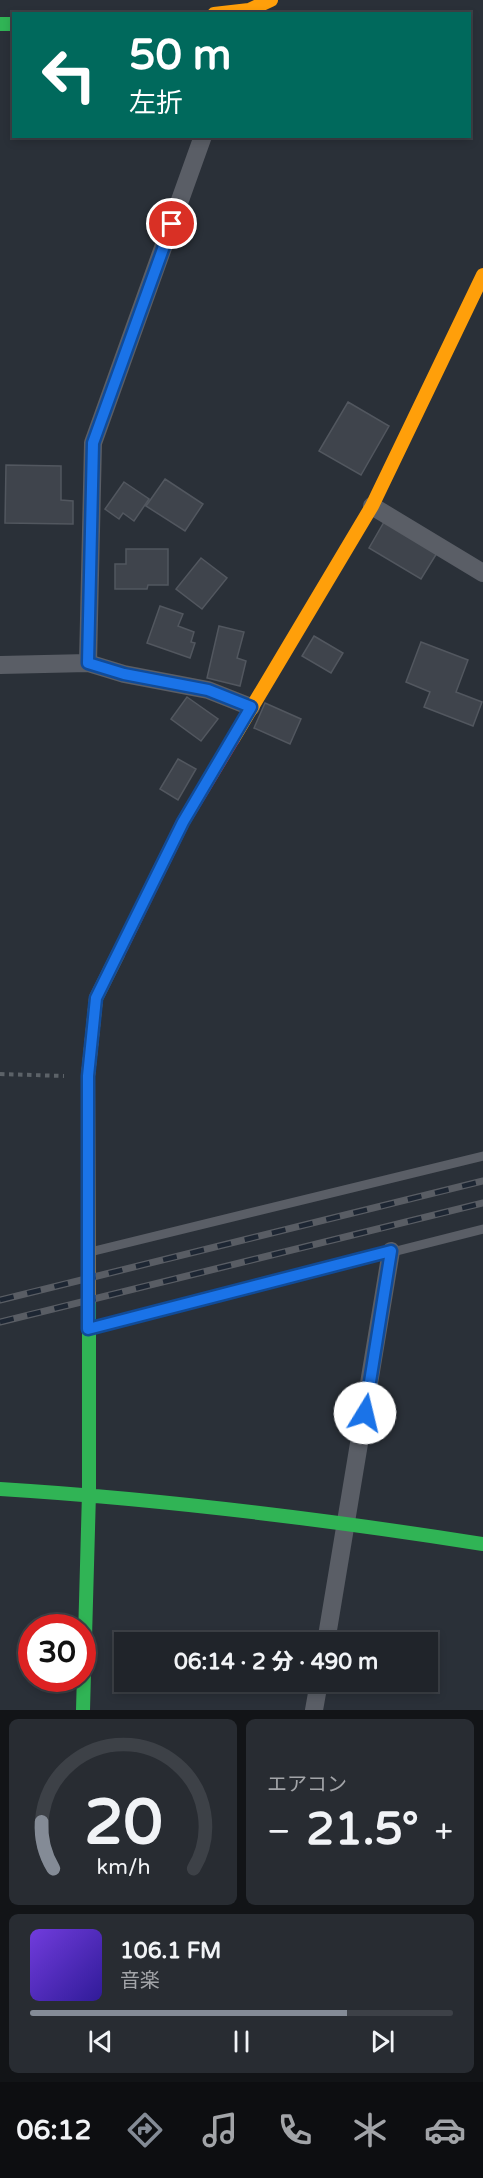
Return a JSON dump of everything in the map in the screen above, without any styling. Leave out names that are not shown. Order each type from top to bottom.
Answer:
[{"type":"street","points":[[248,12],[271,0]]},
{"type":"street","points":[[88,663],[93,443],[202,138]]},
{"type":"street","points":[[83,1710],[89,1493],[88,1076],[96,998],[183,822],[372,506],[483,275]]},
{"type":"street","points":[[372,506],[483,573]]},
{"type":"street","points":[[0,665],[88,663],[124,674],[208,690],[251,707]]},
{"type":"street","points":[[328,1632],[348,1523],[391,1251]]},
{"type":"street","points":[[0,1489],[89,1493],[348,1523],[483,1544]]},
{"type":"street","points":[[314,1710],[317,1692]]},
{"type":"lane","points":[[88,1252],[483,1156]]},
{"type":"lane","points":[[88,1329],[483,1229]]},
{"type":"path","points":[[0,1074],[88,1076]]},
{"type":"building","points":[[348,402],[389,426],[361,475],[319,451]]},
{"type":"building","points":[[6,465],[61,466],[61,500],[73,501],[73,524],[5,523]]},
{"type":"building","points":[[165,479],[203,504],[185,531],[146,506]]},
{"type":"building","points":[[124,482],[149,499],[134,521],[123,513],[119,519],[105,509]]},
{"type":"building","points":[[384,522],[437,553],[421,579],[369,548]]},
{"type":"building","points":[[126,549],[168,549],[168,585],[148,585],[147,589],[115,589],[115,564],[126,564]]},
{"type":"building","points":[[201,558],[227,578],[202,609],[176,589]]},
{"type":"building","points":[[160,606],[183,614],[178,626],[194,632],[191,642],[195,643],[190,658],[147,643]]},
{"type":"building","points":[[219,626],[244,632],[237,658],[246,661],[240,686],[207,678]]},
{"type":"building","points":[[314,636],[343,653],[331,673],[302,656]]},
{"type":"building","points":[[421,642],[468,660],[456,692],[482,702],[473,726],[424,707],[430,692],[406,682]]},
{"type":"building","points":[[187,697],[218,719],[201,741],[171,719]]},
{"type":"building","points":[[265,703],[301,719],[290,744],[254,728]]},
{"type":"building","points":[[178,759],[196,769],[178,800],[160,789]]},
{"type":"railway","points":[[0,1300],[483,1181]]},
{"type":"railway","points":[[0,1322],[483,1203]]},
{"type":"traffic: fast","points":[[0,24],[12,24]]},
{"type":"traffic: fast","points":[[83,1710],[89,1493],[89,1300]]},
{"type":"traffic: fast","points":[[0,1489],[121,1498],[242,1511],[483,1544]]},
{"type":"traffic: slow","points":[[232,12],[249,10],[271,0]]},
{"type":"traffic: slow","points":[[233,739],[372,506],[483,275]]},
{"type":"traffic: slow","points":[[89,1300],[88,1076],[96,998],[118,954]]},
{"type":"traffic: jam","points":[[118,954],[183,822],[233,739]]},
{"type":"route","points":[[172,224],[93,443],[88,663],[124,674],[208,690],[251,707],[183,822],[96,998],[88,1076],[88,1329],[391,1251],[365,1413]]}]
